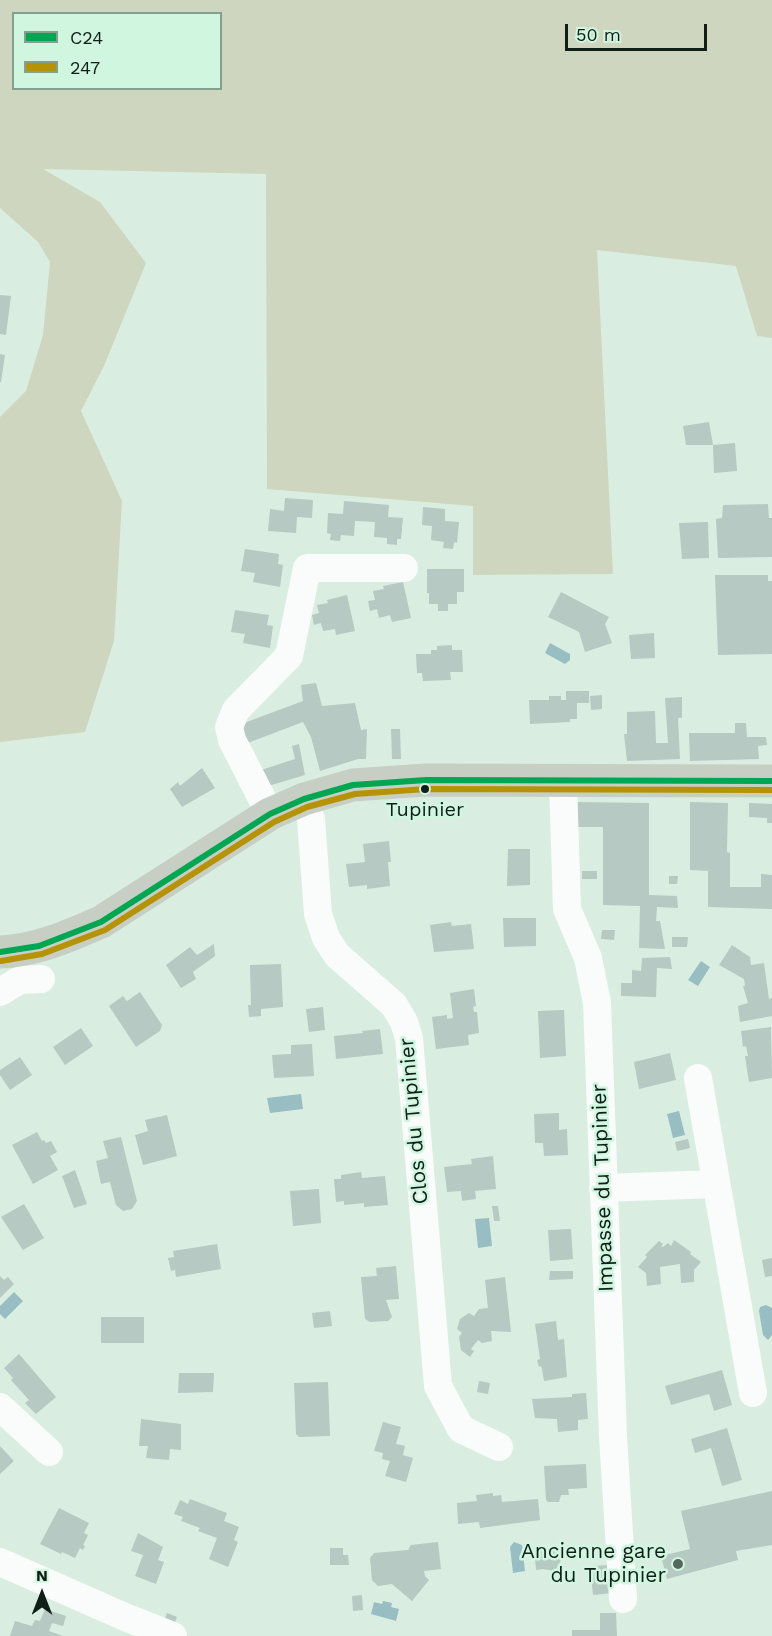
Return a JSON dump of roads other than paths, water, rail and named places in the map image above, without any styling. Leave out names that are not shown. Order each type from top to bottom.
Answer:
[{"type":"main road","points":[[0,952],[40,945],[72,935],[101,922],[270,814],[304,799],[353,785],[397,780],[772,781]]},
{"type":"street","points":[[270,814],[232,740],[229,727],[236,710],[289,656],[307,568],[404,568]]},
{"type":"street","name":"Impasse du Tupinier","points":[[563,781],[567,909],[588,957],[597,1003],[615,1478],[623,1599]]},
{"type":"street","name":"Clos du Tupinier","points":[[304,799],[311,819],[318,914],[326,938],[337,955],[394,1005],[404,1022],[409,1038],[438,1386],[461,1429],[499,1448]]},
{"type":"street","points":[[0,992],[20,980],[41,979]]},
{"type":"street","points":[[698,1078],[753,1393]]},
{"type":"street","points":[[603,1188],[716,1184]]},
{"type":"street","points":[[0,1407],[49,1452]]},
{"type":"street","points":[[0,1562],[173,1636]]},
{"type":"water","points":[[550,643],[570,654],[570,660],[565,664],[545,653]]},
{"type":"water","points":[[701,961],[710,967],[698,986],[688,980]]},
{"type":"water","points":[[301,1094],[303,1109],[270,1113],[267,1098]]},
{"type":"water","points":[[679,1111],[685,1135],[673,1138],[667,1114]]},
{"type":"water","points":[[489,1218],[492,1246],[478,1248],[475,1219]]},
{"type":"water","points":[[14,1292],[23,1301],[5,1319],[0,1314],[0,1306]]},
{"type":"water","points":[[766,1305],[772,1308],[772,1335],[768,1340],[763,1335],[759,1311],[760,1307]]},
{"type":"water","points":[[514,1542],[522,1545],[525,1571],[513,1573],[510,1547]]},
{"type":"water","points":[[383,1601],[392,1603],[391,1607],[399,1609],[396,1621],[371,1614],[374,1602],[382,1604]]},
{"type":"place","name":"Tupinier","points":[[425,789]]},
{"type":"place","name":"Ancienne gare du Tupinier","points":[[678,1564]]}]
